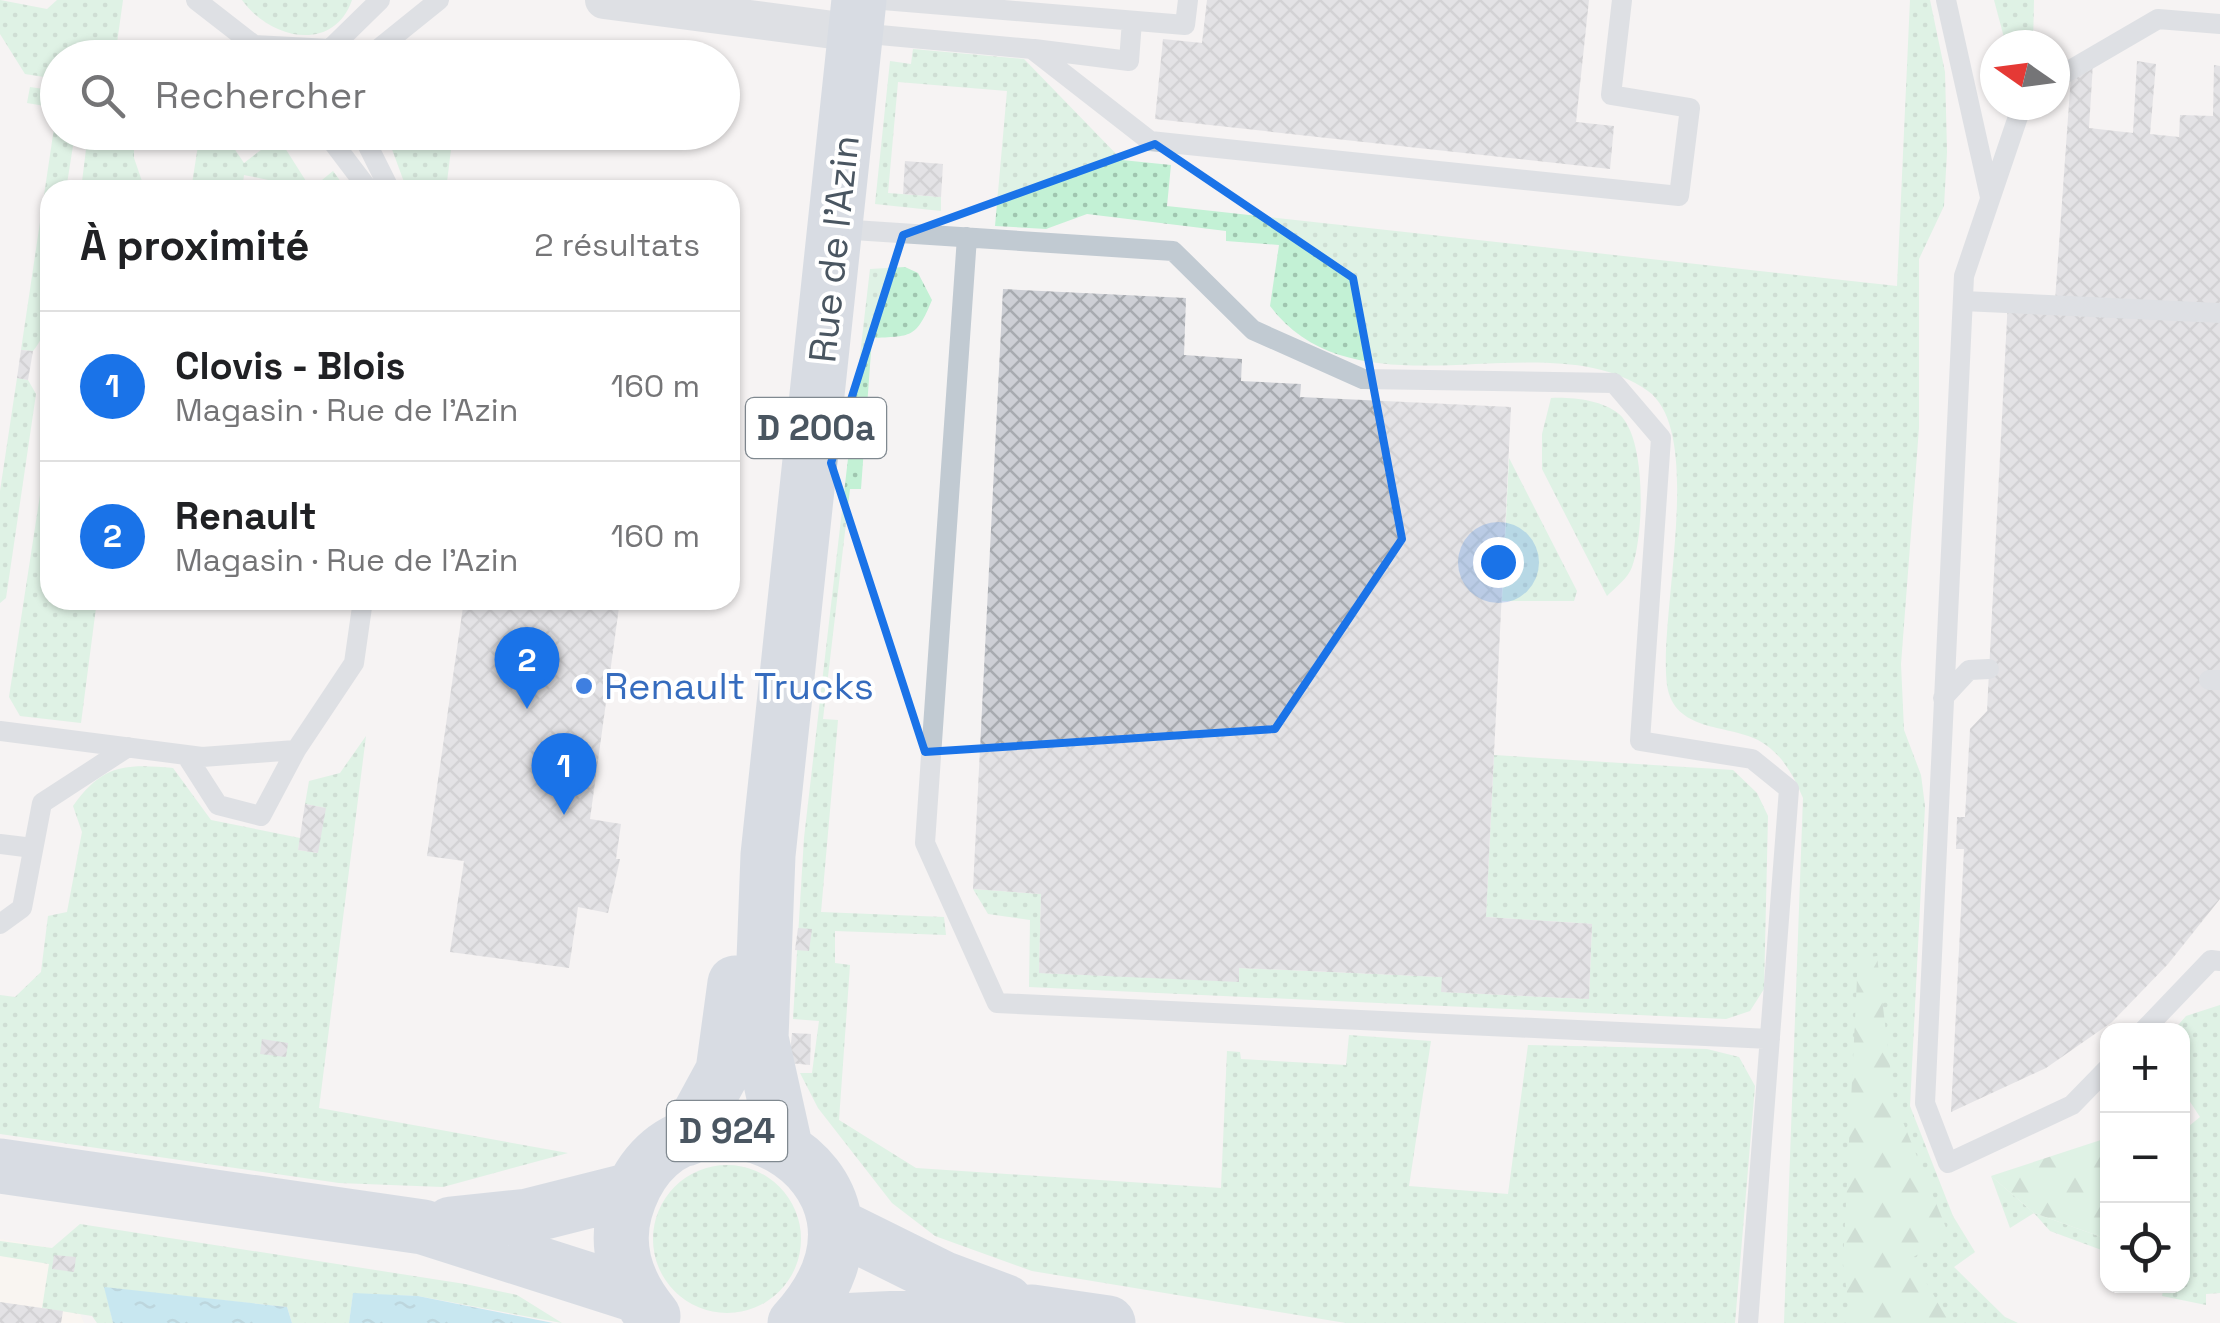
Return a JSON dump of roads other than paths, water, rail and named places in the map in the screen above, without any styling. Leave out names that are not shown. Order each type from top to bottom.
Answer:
[{"type":"main road","name":"Rue de l'Azin","points":[[785,1146],[761,1038],[768,856],[866,11]]},
{"type":"main road","name":"Rue de l'Azin","points":[[686,1139],[724,1071],[743,920],[768,856]]},
{"type":"main road","name":"D 924","points":[[649,1309],[622,1261],[621,1226],[631,1190],[654,1160],[686,1139],[719,1130],[753,1133],[785,1146],[809,1167],[826,1194],[835,1225]]},
{"type":"main road","name":"D 924","points":[[0,1166],[423,1227],[649,1309]]},
{"type":"main road","name":"D 924","points":[[423,1227],[528,1216],[631,1190]]},
{"type":"main road","points":[[795,1323],[819,1295],[833,1261],[835,1225],[942,1278],[1032,1312]]},
{"type":"main road","points":[[795,1323],[1032,1312],[1108,1323]]},
{"type":"street","points":[[604,0],[866,11]]},
{"type":"lane","points":[[196,0],[245,40]]},
{"type":"lane","points":[[338,40],[380,0]]},
{"type":"lane","points":[[389,40],[439,0]]},
{"type":"lane","points":[[866,11],[1184,26],[1188,0]]},
{"type":"lane","points":[[1032,49],[1150,141],[1678,196],[1690,108],[1611,95],[1622,0]]},
{"type":"lane","points":[[1946,0],[1990,199]]},
{"type":"lane","points":[[866,11],[1032,49],[1128,60],[1132,21]]},
{"type":"lane","points":[[2070,70],[2158,20],[2220,24]]},
{"type":"lane","points":[[2017,120],[1964,276],[1925,1103],[1948,1163],[2072,1105],[2100,1076]]},
{"type":"lane","points":[[338,150],[361,180]]},
{"type":"lane","points":[[370,150],[385,180]]},
{"type":"lane","points":[[838,229],[1174,250],[1253,330],[1363,379],[1614,382],[1661,438],[1640,741],[1752,759],[1788,788],[1748,1323]]},
{"type":"lane","points":[[967,238],[924,843],[997,1004],[1770,1039]]},
{"type":"lane","points":[[1964,302],[2220,313]]},
{"type":"lane","points":[[186,755],[218,806],[261,816],[296,750],[354,663],[361,610]]},
{"type":"lane","points":[[1943,698],[1969,670],[1989,670]]},
{"type":"lane","points":[[0,731],[186,755],[296,750]]},
{"type":"lane","points":[[0,924],[22,908],[42,803],[128,747]]},
{"type":"lane","points":[[0,844],[33,848]]},
{"type":"lane","points":[[2151,1023],[2212,960],[2220,961]]},
{"type":"water","points":[[104,1287],[287,1307],[292,1323],[113,1323]]},
{"type":"water","points":[[353,1293],[418,1296],[553,1323],[349,1323]]},
{"type":"place","name":"Renault Trucks","points":[[584,686]]},
{"type":"place","name":"Renault","points":[[527,709]]},
{"type":"place","name":"Clovis - Blois","points":[[564,815]]}]
